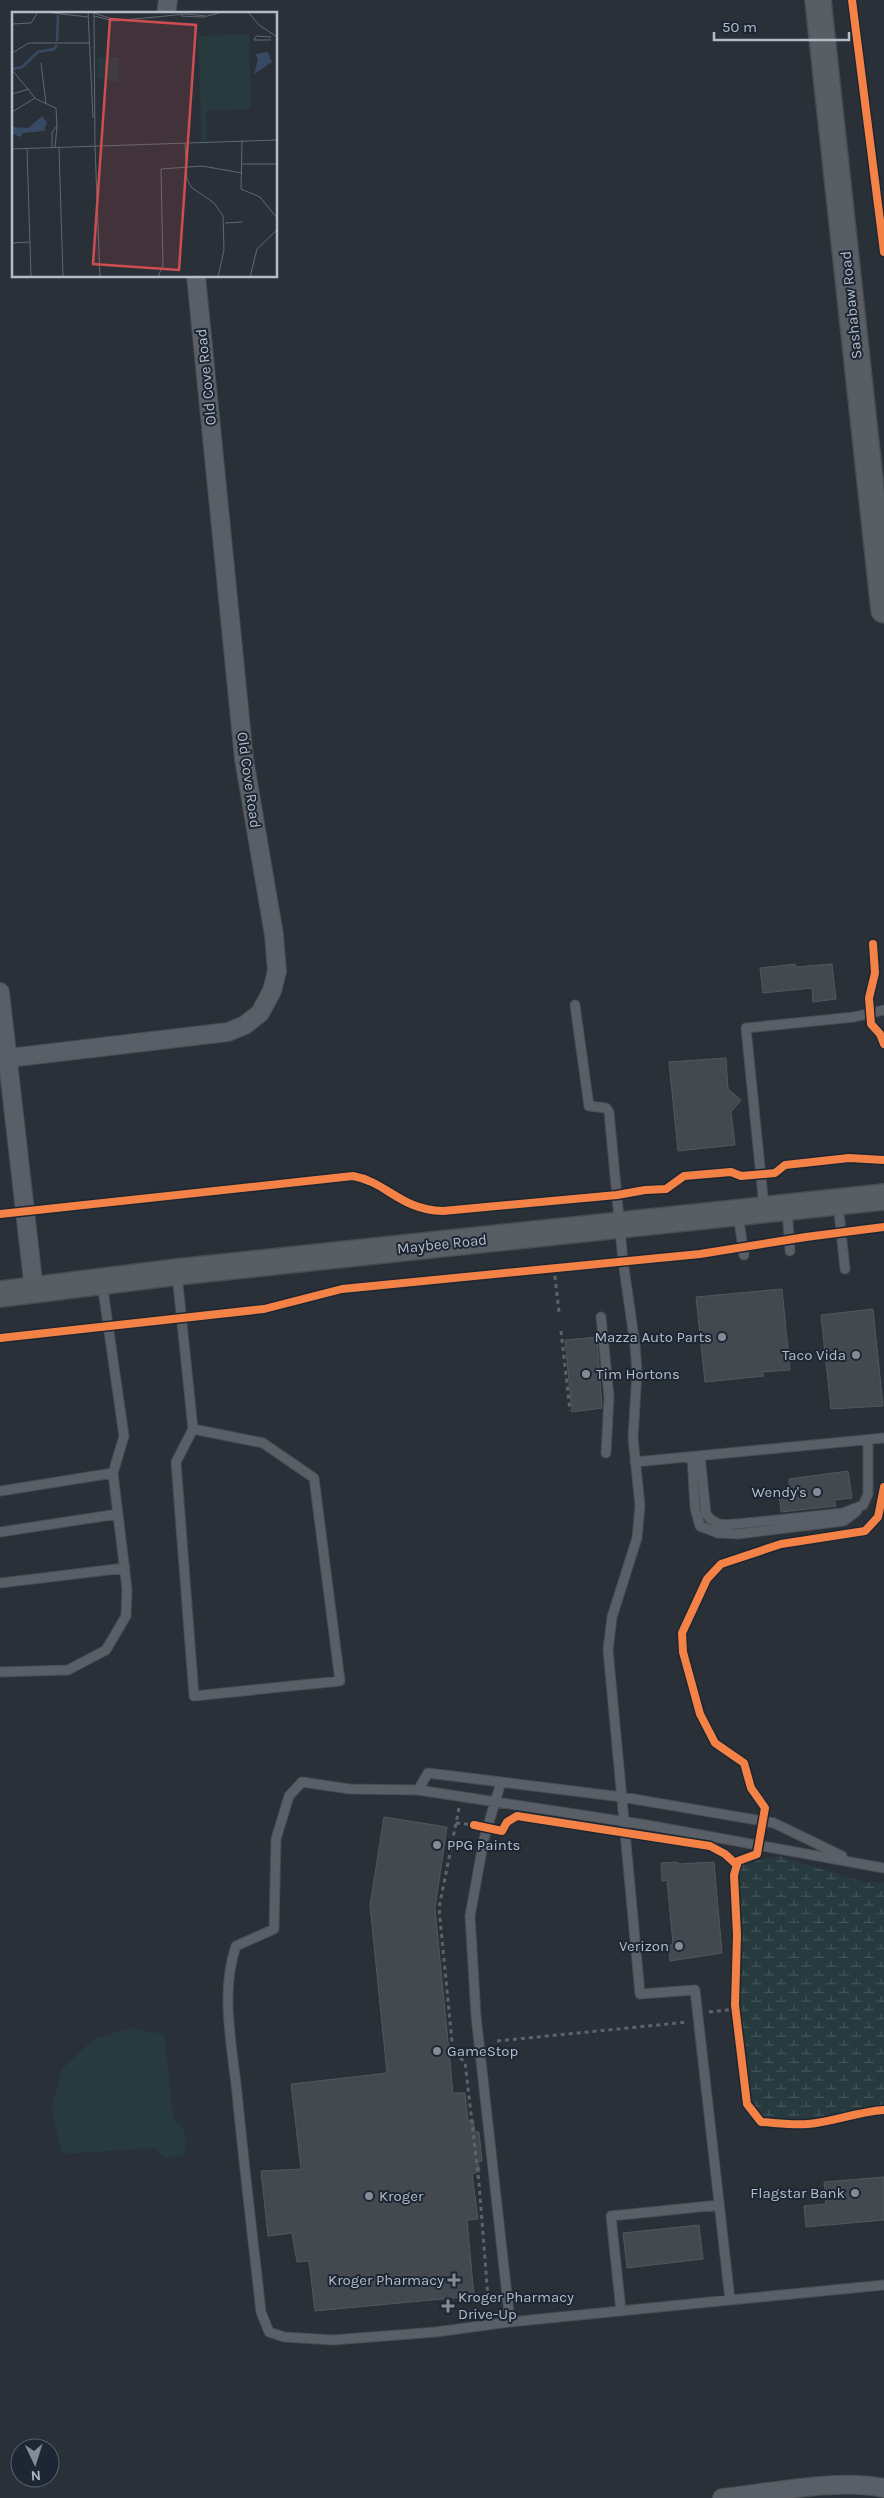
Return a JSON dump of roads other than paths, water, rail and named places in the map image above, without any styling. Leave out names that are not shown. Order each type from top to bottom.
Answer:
[{"type":"main road","name":"Sashabaw Road","points":[[818,0],[884,610]]},
{"type":"main road","name":"Maybee Road","points":[[0,1294],[177,1272],[738,1214],[884,1197]]},
{"type":"street","name":"Old Cove Road","points":[[4,1058],[228,1032],[245,1025],[260,1013],[272,991],[277,971],[274,935],[244,758],[196,278]]},
{"type":"street","points":[[0,992],[4,1058],[34,1290]]},
{"type":"street","points":[[722,2498],[849,2484],[884,2488]]},
{"type":"lane","points":[[575,1004],[589,1106],[606,1108],[609,1112],[637,1372],[634,1415],[635,1462],[640,1506],[637,1538],[612,1616],[608,1650],[640,1994],[695,1990],[730,2300]]},
{"type":"lane","points":[[790,1251],[775,1210],[746,1028],[854,1017],[884,1010]]},
{"type":"lane","points":[[838,1203],[844,1269]]},
{"type":"lane","points":[[738,1214],[744,1255]]},
{"type":"lane","points":[[177,1272],[192,1429],[176,1462],[194,1696],[340,1681],[314,1478],[263,1443],[192,1429]]},
{"type":"lane","points":[[0,1672],[68,1670],[106,1650],[126,1616],[127,1589],[113,1472],[124,1436],[101,1281]]},
{"type":"lane","points":[[601,1317],[609,1397],[606,1452]]},
{"type":"lane","points":[[635,1462],[884,1438]]},
{"type":"lane","points":[[696,1456],[706,1514],[711,1521],[721,1526],[843,1513],[863,1505],[868,1494],[868,1440]]},
{"type":"lane","points":[[0,1491],[113,1472]]},
{"type":"lane","points":[[0,1532],[118,1514]]},
{"type":"lane","points":[[0,1583],[124,1568]]},
{"type":"lane","points":[[418,1790],[428,1773],[622,1796],[774,1823],[848,1860]]},
{"type":"lane","points":[[884,1868],[624,1821],[418,1790],[350,1789],[302,1782],[289,1796],[276,1839],[274,1929],[236,1946],[229,1967],[229,2010],[261,2312],[269,2332],[284,2337],[333,2340],[436,2332],[510,2322],[884,2285]]},
{"type":"lane","points":[[501,1782],[488,1828],[470,1916],[476,2016],[510,2322]]},
{"type":"lane","points":[[621,2311],[611,2216],[720,2205]]},
{"type":"place","name":"Mazza Auto Parts","points":[[722,1337]]},
{"type":"place","name":"Taco Vida","points":[[856,1355]]},
{"type":"place","name":"Tim Hortons","points":[[586,1374]]},
{"type":"place","name":"Wendy's","points":[[817,1492]]},
{"type":"place","name":"PPG Paints","points":[[437,1845]]},
{"type":"place","name":"Verizon","points":[[679,1946]]},
{"type":"place","name":"GameStop","points":[[437,2051]]},
{"type":"place","name":"Flagstar Bank","points":[[855,2193]]},
{"type":"place","name":"Kroger","points":[[369,2196]]},
{"type":"place","name":"Kroger Pharmacy","points":[[454,2280]]},
{"type":"place","name":"Kroger Pharmacy Drive-Up","points":[[448,2306]]}]
